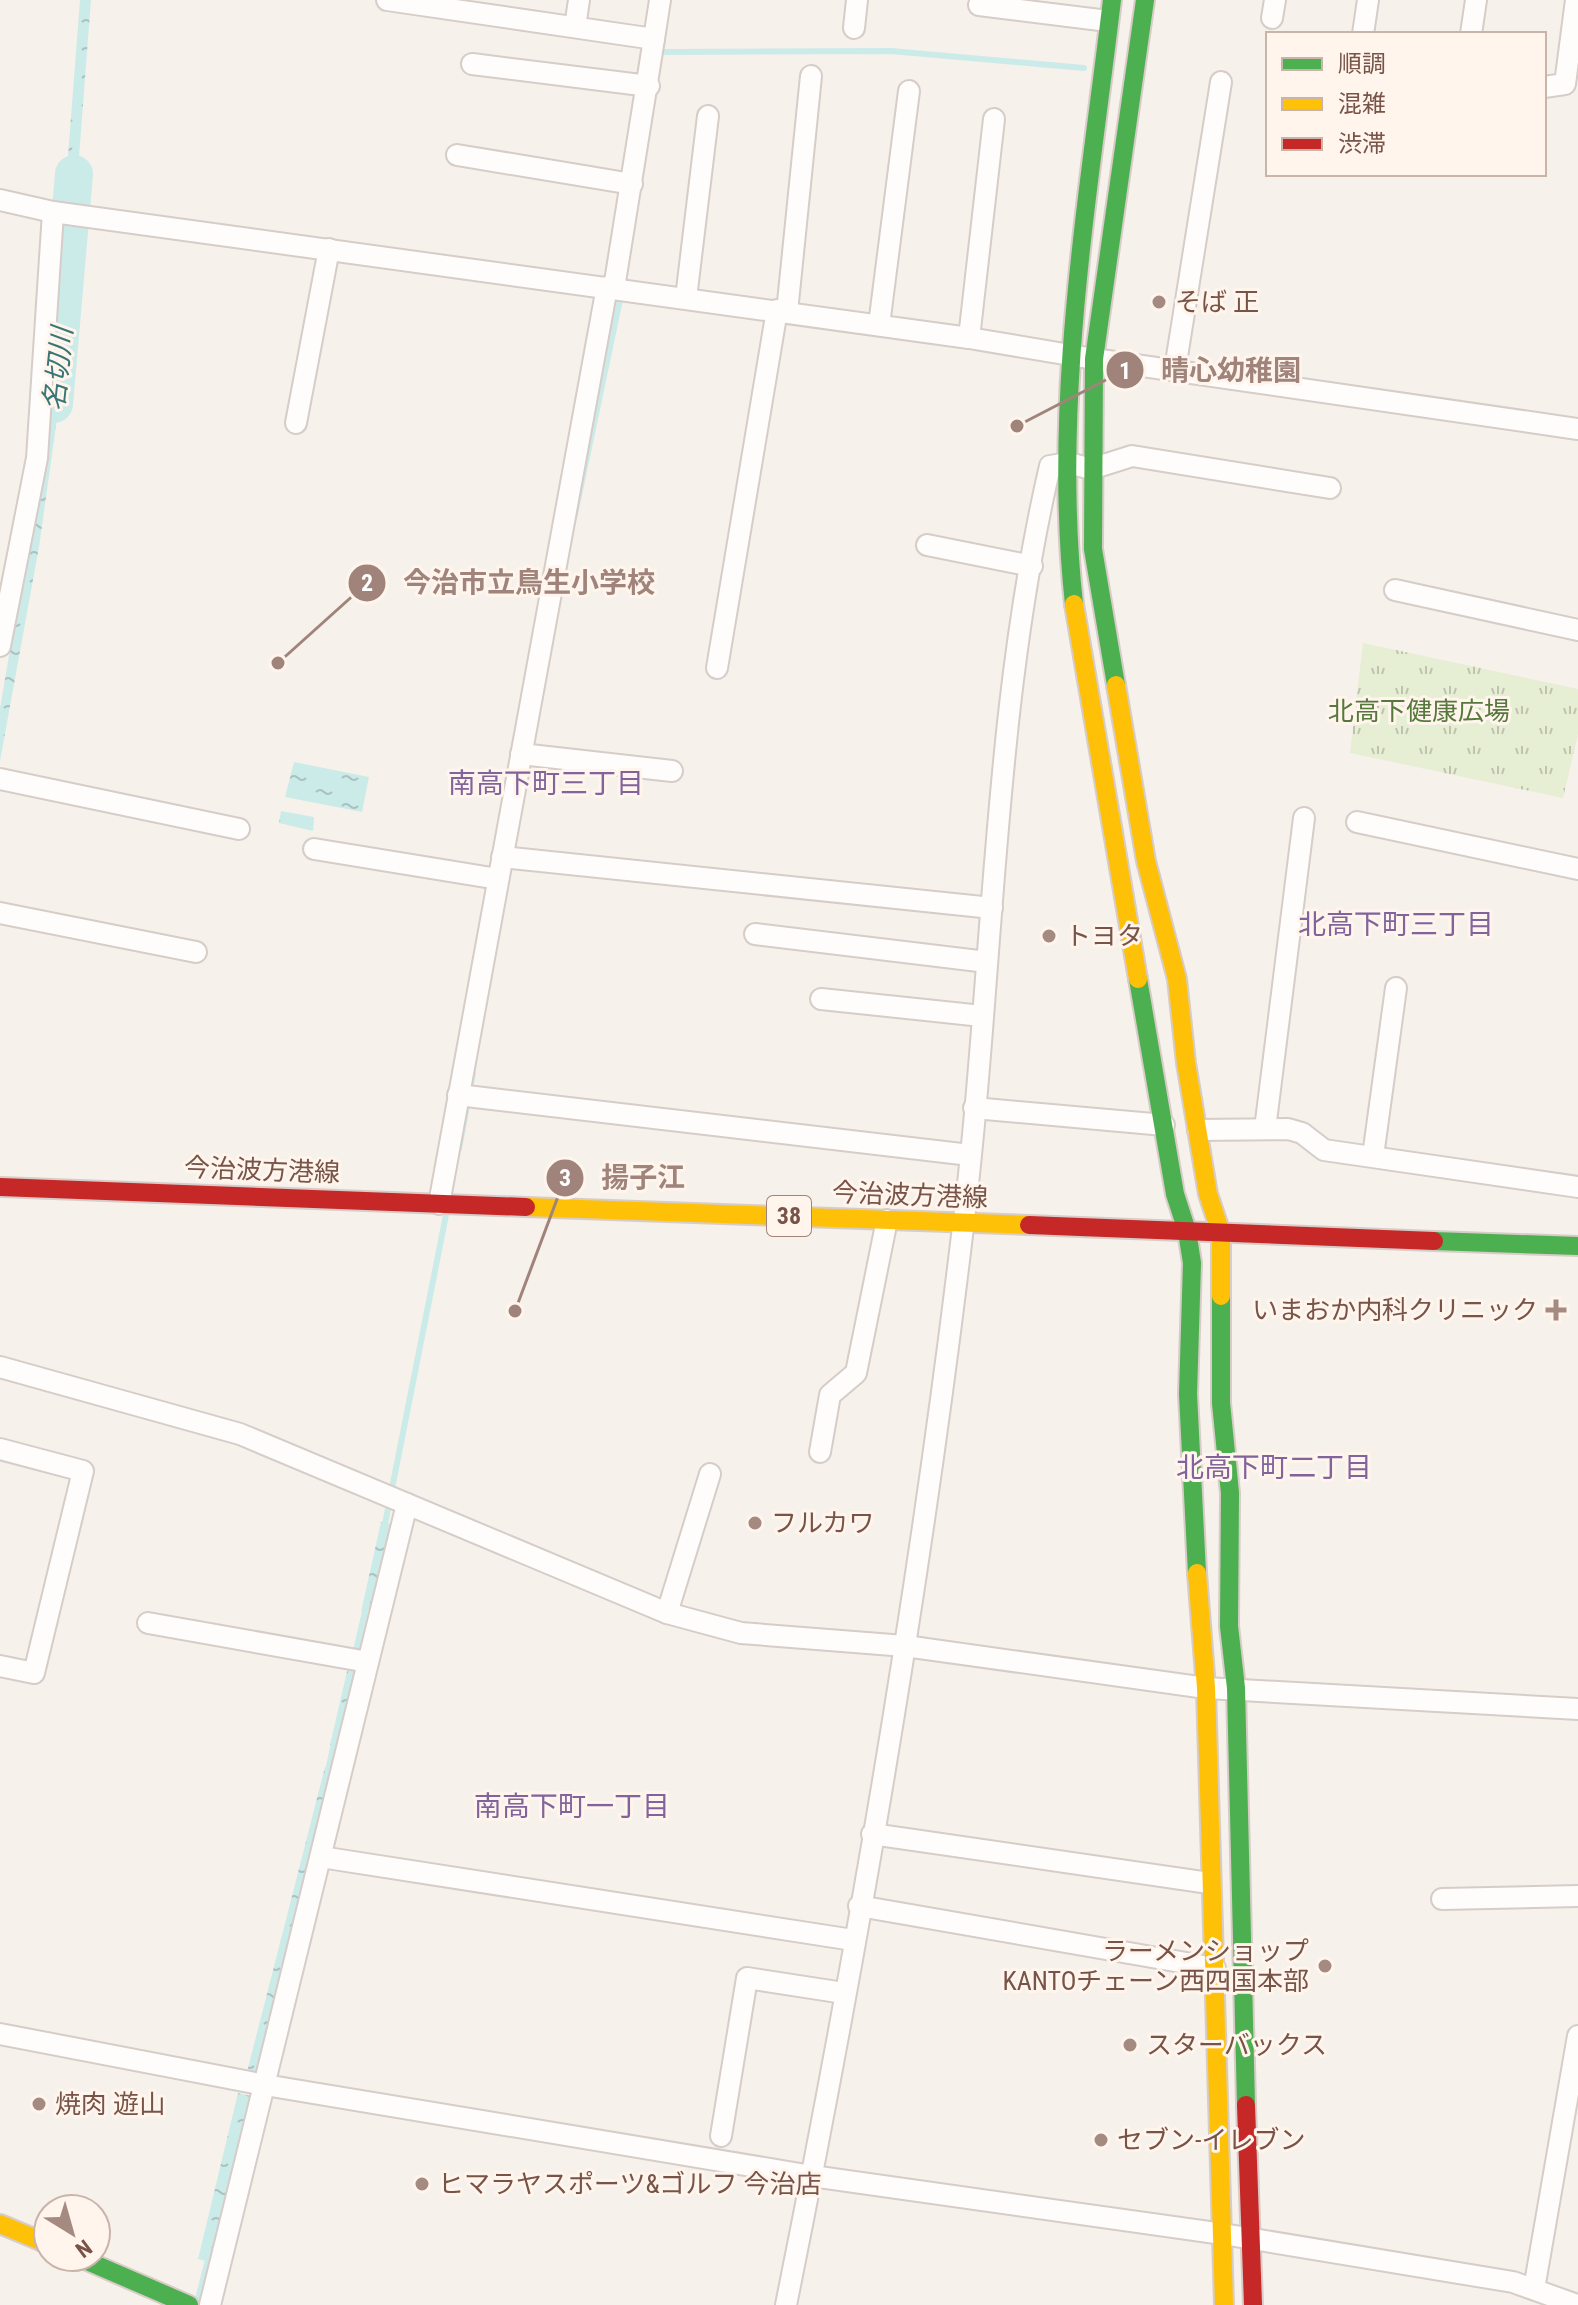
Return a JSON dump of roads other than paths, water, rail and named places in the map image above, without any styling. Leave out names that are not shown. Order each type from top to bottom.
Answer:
[{"type":"street","points":[[387,0],[654,39]]},
{"type":"street","points":[[575,27],[579,0]]},
{"type":"street","points":[[439,1204],[521,754],[632,184],[660,0]]},
{"type":"street","points":[[854,28],[857,0]]},
{"type":"street","points":[[1112,0],[1069,355],[1067,537],[1076,618],[1175,1194],[1187,1231],[1192,1263],[1190,1466],[1206,1688],[1209,1883],[1215,1968],[1224,2305]]},
{"type":"street","points":[[1145,0],[1094,359],[1091,469],[1093,549],[1146,861],[1177,979],[1208,1194],[1221,1233],[1221,1403],[1230,1493],[1229,1626],[1236,1688],[1238,1889],[1253,2305]]},
{"type":"street","points":[[1363,32],[1368,0]]},
{"type":"street","points":[[1471,32],[1476,0]]},
{"type":"street","points":[[1546,87],[1565,84],[1576,0]]},
{"type":"street","points":[[979,5],[1108,21]]},
{"type":"street","points":[[472,64],[649,86]]},
{"type":"street","points":[[717,668],[782,311],[811,76]]},
{"type":"street","points":[[1175,369],[1221,82]]},
{"type":"street","points":[[879,325],[909,91]]},
{"type":"street","points":[[686,298],[708,116]]},
{"type":"street","points":[[969,338],[994,119]]},
{"type":"street","points":[[457,155],[632,184]]},
{"type":"street","points":[[0,200],[53,212],[782,311],[1578,429]]},
{"type":"street","points":[[0,646],[37,458],[53,212]]},
{"type":"street","points":[[296,423],[329,249]]},
{"type":"street","points":[[786,2305],[812,2176],[905,1646],[964,1224],[1007,725],[1050,466],[1069,463],[1091,469],[1132,456],[1330,488]]},
{"type":"street","points":[[927,545],[1032,566]]},
{"type":"street","points":[[1395,590],[1578,630]]},
{"type":"street","points":[[521,754],[672,771]]},
{"type":"street","points":[[0,779],[239,829]]},
{"type":"street","points":[[1265,1129],[1304,818]]},
{"type":"street","points":[[1357,822],[1578,869]]},
{"type":"street","points":[[314,849],[498,879]]},
{"type":"street","points":[[502,857],[992,908]]},
{"type":"street","points":[[0,913],[196,952]]},
{"type":"street","points":[[755,934],[987,962]]},
{"type":"street","points":[[1373,1156],[1396,988]]},
{"type":"street","points":[[821,999],[982,1016]]},
{"type":"street","points":[[458,1095],[970,1155]]},
{"type":"street","points":[[974,1108],[1164,1125]]},
{"type":"street","points":[[1198,1130],[1265,1129],[1302,1133],[1324,1150],[1578,1187]]},
{"type":"street","name":"今治波方港線","points":[[0,1187],[1578,1246]]},
{"type":"street","points":[[820,1452],[830,1395],[856,1373],[887,1220]]},
{"type":"street","points":[[0,1367],[240,1434],[667,1613],[741,1633],[905,1646],[1206,1688],[1578,1709]]},
{"type":"street","points":[[0,1449],[83,1471],[34,1673],[0,1666]]},
{"type":"street","points":[[667,1613],[710,1474]]},
{"type":"street","points":[[210,2305],[407,1504]]},
{"type":"street","points":[[148,1623],[368,1662]]},
{"type":"street","points":[[872,1834],[1209,1883]]},
{"type":"street","points":[[321,1857],[853,1940]]},
{"type":"street","points":[[1442,1899],[1578,1896]]},
{"type":"street","points":[[859,1906],[1215,1968]]},
{"type":"street","points":[[721,2136],[747,1978],[844,1993]]},
{"type":"street","points":[[0,2034],[265,2085],[812,2176],[1223,2234],[1513,2282],[1577,2305]]},
{"type":"street","points":[[1534,2289],[1578,2036]]},
{"type":"street","points":[[0,2224],[32,2237]]},
{"type":"street","points":[[112,2272],[183,2302]]},
{"type":"water","points":[[80,0],[91,0],[75,209],[64,208]]},
{"type":"water","points":[[61,230],[74,231],[68,329],[56,328]]},
{"type":"water","points":[[53,353],[66,355],[39,547],[0,761],[0,708],[42,464]]},
{"type":"water","points":[[294,762],[369,777],[362,812],[285,797]]},
{"type":"water","points":[[281,811],[314,817],[313,831],[279,823]]},
{"type":"water","points":[[381,1522],[395,1525],[377,1606],[361,1612]]},
{"type":"water","points":[[348,1667],[360,1681],[346,1741],[330,1745]]},
{"type":"water","points":[[325,1767],[339,1771],[261,2076],[247,2072]]},
{"type":"water","points":[[238,2093],[255,2097],[215,2263],[198,2259]]},
{"type":"waterway","points":[[659,55],[660,52],[891,51],[1084,68]]},
{"type":"waterway","name":"名切川","points":[[54,404],[74,174]]},
{"type":"waterway","points":[[574,519],[621,295]]},
{"type":"waterway","points":[[459,1149],[473,1073]]},
{"type":"waterway","points":[[384,1529],[446,1215]]},
{"type":"waterway","points":[[350,1677],[367,1603]]},
{"type":"waterway","points":[[327,1775],[335,1739]]},
{"type":"waterway","points":[[198,2299],[209,2256]]},
{"type":"place","name":"そば 正","points":[[1159,302]]},
{"type":"place","name":"晴心幼稚園","points":[[1017,426]]},
{"type":"place","name":"今治市立鳥生小学校","points":[[278,663]]},
{"type":"place","name":"トヨタ","points":[[1049,936]]},
{"type":"place","name":"いまおか内科クリニック","points":[[1556,1310]]},
{"type":"place","name":"揚子江","points":[[515,1311]]},
{"type":"place","name":"フルカワ","points":[[755,1523]]},
{"type":"place","name":"ラーメンショップ KANTOチェーン西四国本部","points":[[1325,1966]]},
{"type":"place","name":"スターバックス","points":[[1130,2045]]},
{"type":"place","name":"焼肉 遊山","points":[[39,2104]]},
{"type":"place","name":"セブン-イレブン","points":[[1101,2140]]},
{"type":"place","name":"ヒマラヤスポーツ&ゴルフ 今治店","points":[[422,2184]]},
{"type":"district","name":"南高下町三丁目","points":[[546,783]]},
{"type":"district","name":"北高下町三丁目","points":[[1396,924]]},
{"type":"district","name":"北高下町二丁目","points":[[1274,1467]]},
{"type":"district","name":"南高下町一丁目","points":[[572,1806]]},
{"type":"park label","name":"北高下健康広場","points":[[1419,711]]}]
